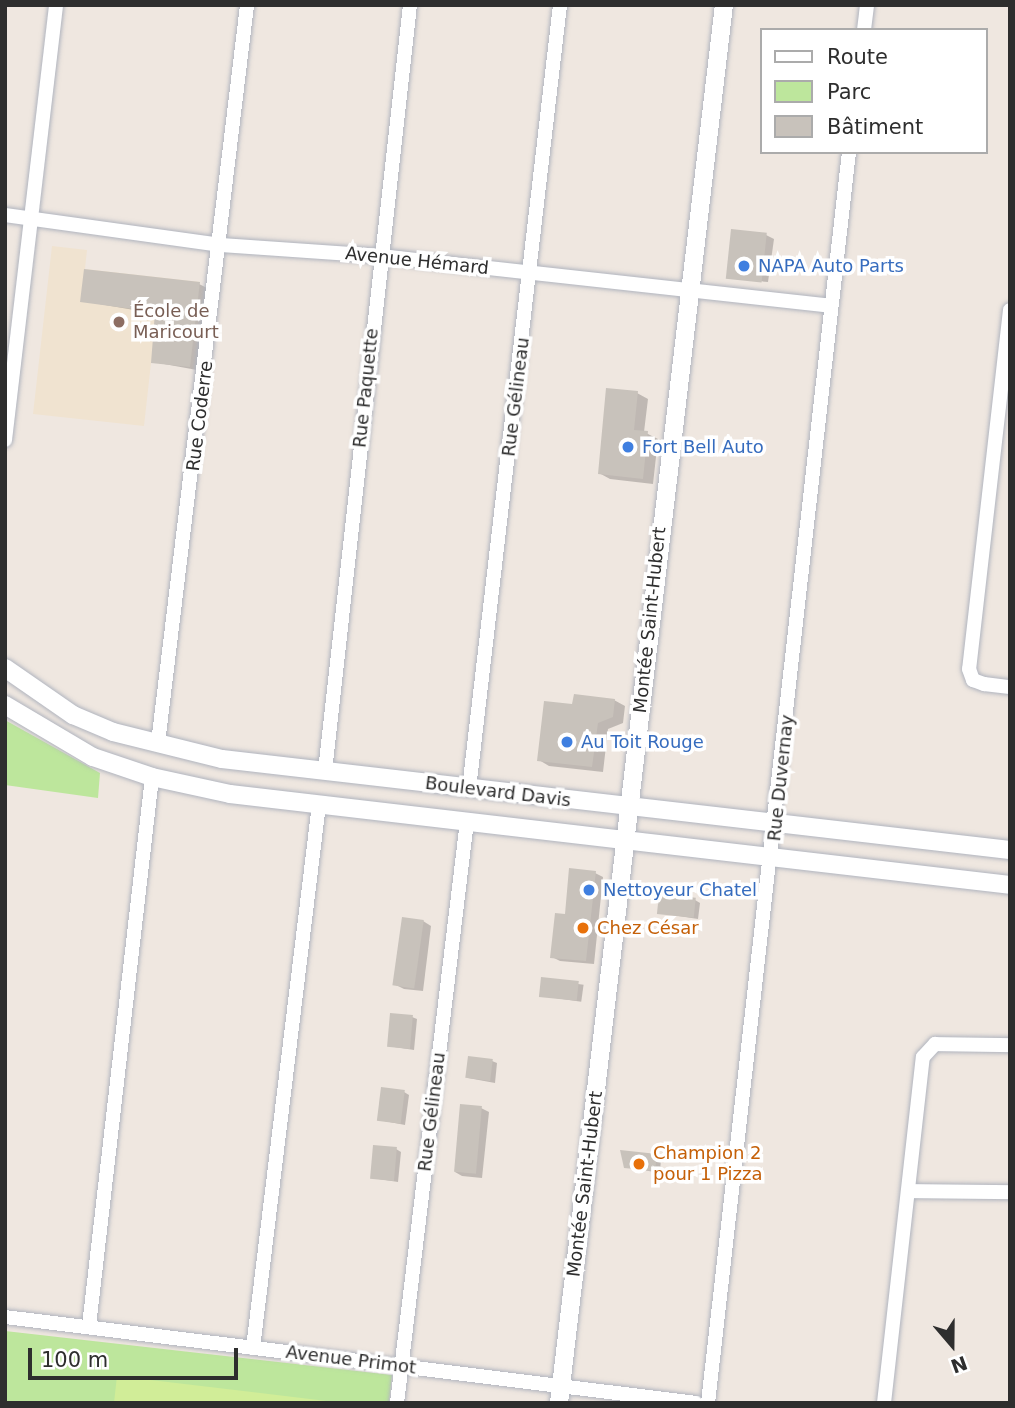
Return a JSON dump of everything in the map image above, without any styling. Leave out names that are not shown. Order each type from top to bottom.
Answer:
[{"type":"street","points":[[5,440],[56,5]]},
{"type":"street","name":"Rue Coderre","points":[[158,743],[221,245],[247,5]]},
{"type":"street","name":"Rue Paquette","points":[[325,771],[380,256],[410,5]]},
{"type":"street","name":"Rue Gélineau","points":[[469,789],[561,5]]},
{"type":"street","name":"Montée Saint-Hubert","points":[[560,1395],[687,290],[724,5]]},
{"type":"street","points":[[864,28],[867,5]]},
{"type":"street","name":"Rue Duvernay","points":[[708,1403],[776,824],[830,306],[849,154]]},
{"type":"street","name":"Avenue Hémard","points":[[5,215],[221,245],[380,256],[830,306]]},
{"type":"street","points":[[1010,310],[969,669],[974,680],[1010,687]]},
{"type":"street","name":"Boulevard Davis","points":[[5,668],[73,715],[158,743],[222,759],[628,808],[1010,850]]},
{"type":"street","name":"Boulevard Davis","points":[[5,705],[93,757],[152,777],[230,794],[1010,885]]},
{"type":"street","points":[[89,1326],[152,777]]},
{"type":"street","points":[[504,825],[507,794]]},
{"type":"street","points":[[253,1348],[319,804]]},
{"type":"street","name":"Rue Gélineau","points":[[397,1403],[467,821]]},
{"type":"street","points":[[884,1403],[923,1057],[935,1044],[1010,1045]]},
{"type":"street","points":[[908,1191],[1010,1192]]},
{"type":"street","name":"Avenue Primot","points":[[5,1317],[401,1366],[560,1395],[696,1403]]},
{"type":"shaded area","name":"École de Maricourt","points":[[52,246],[87,250],[85,269],[200,282],[151,363],[144,426],[33,414]]},
{"type":"green space","points":[[5,720],[100,773],[98,798],[5,785]]},
{"type":"green space","points":[[5,1331],[392,1375],[389,1403],[5,1403]]},
{"type":"green space","points":[[117,1376],[343,1403],[114,1403]]},
{"type":"building","points":[[731,229],[767,233],[762,282],[726,279]]},
{"type":"building","points":[[84,269],[200,282],[190,367],[151,363],[155,312],[80,302]]},
{"type":"building","points":[[606,388],[638,391],[634,430],[648,431],[643,479],[598,474]]},
{"type":"building","name":"Au Toit Rouge","points":[[574,694],[615,699],[613,717],[598,723],[592,767],[537,761],[544,701],[572,704]]},
{"type":"building","points":[[569,868],[596,871],[586,961],[550,958],[555,913],[565,914]]},
{"type":"building","points":[[659,894],[696,898],[694,918],[657,914]]},
{"type":"building","points":[[402,917],[424,920],[414,988],[392,985]]},
{"type":"building","points":[[541,977],[579,981],[577,1001],[539,997]]},
{"type":"building","points":[[390,1013],[413,1015],[410,1049],[387,1047]]},
{"type":"building","points":[[468,1056],[493,1059],[490,1081],[465,1078]]},
{"type":"building","points":[[381,1087],[405,1090],[401,1124],[377,1121]]},
{"type":"building","points":[[460,1104],[482,1106],[476,1174],[454,1172]]},
{"type":"building","points":[[373,1145],[397,1147],[394,1181],[370,1179]]},
{"type":"building","name":"Champion 2 pour 1 Pizza","points":[[620,1150],[657,1154],[655,1171],[624,1168]]},
{"type":"place","name":"NAPA Auto Parts","points":[[744,266]]},
{"type":"place","name":"École de Maricourt","points":[[119,322]]},
{"type":"place","name":"Fort Bell Auto","points":[[628,447]]},
{"type":"place","name":"Au Toit Rouge","points":[[567,742]]},
{"type":"place","name":"Nettoyeur Chatel","points":[[589,890]]},
{"type":"place","name":"Chez César","points":[[583,928]]},
{"type":"place","name":"Champion 2 pour 1 Pizza","points":[[639,1164]]}]
